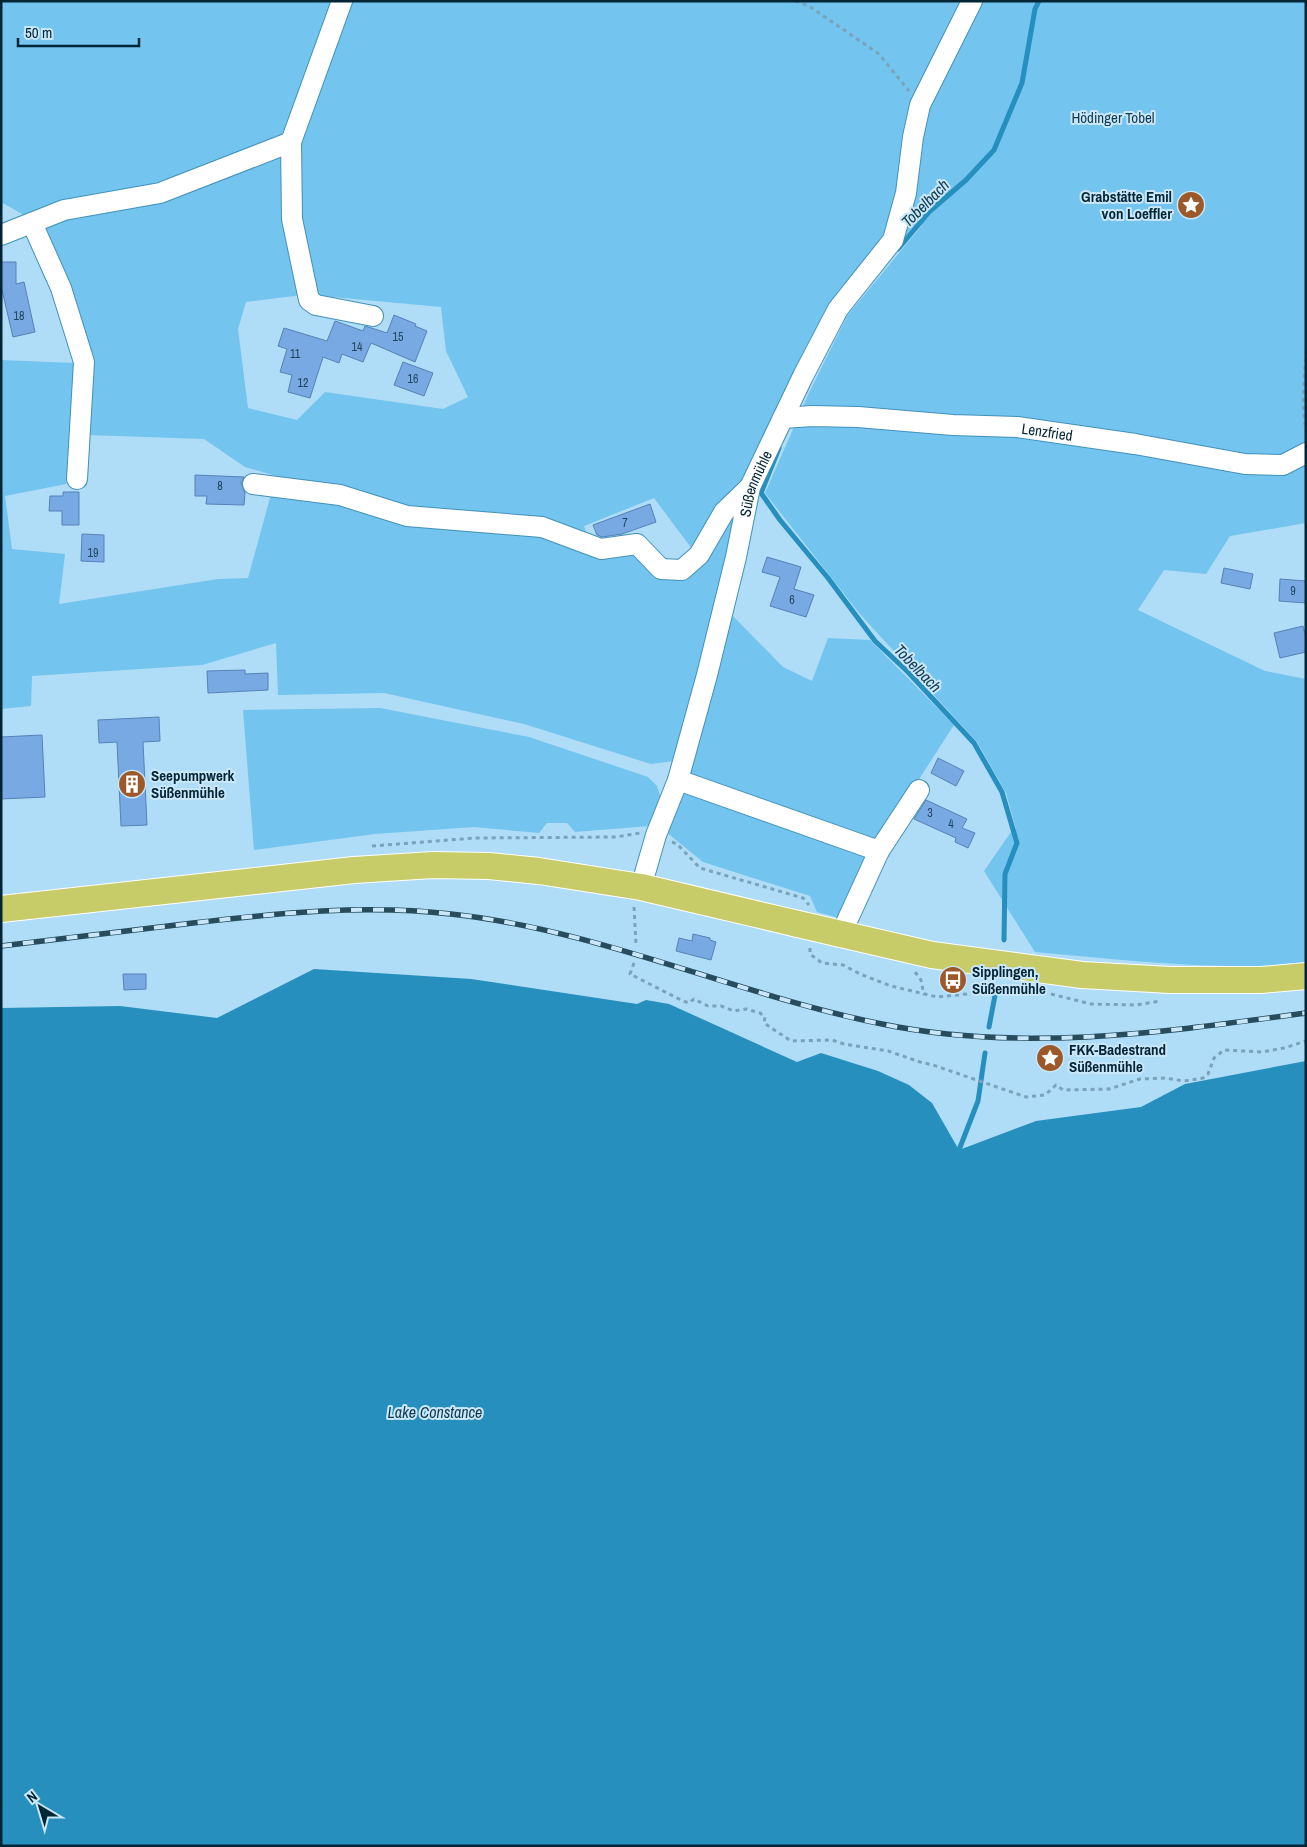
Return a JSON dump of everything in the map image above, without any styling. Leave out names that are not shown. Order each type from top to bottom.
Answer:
[{"type":"main road","points":[[1,909],[354,870],[434,866],[489,866],[539,871],[642,887],[805,917],[841,934],[932,955],[1082,975],[1170,980],[1261,980],[1306,976]]},
{"type":"street","points":[[342,1],[291,142],[292,219],[310,300],[316,305],[373,316]]},
{"type":"street","name":"Süßenmühle","points":[[642,887],[656,835],[678,780],[736,557],[750,487],[803,376],[838,309],[893,240],[906,193],[913,137],[920,105],[972,1]]},
{"type":"street","points":[[1,234],[64,210],[160,193],[291,142]]},
{"type":"street","points":[[32,223],[61,288],[84,362],[77,479]]},
{"type":"street","name":"Lenzfried","points":[[783,418],[812,416],[858,417],[953,425],[1017,427],[1135,444],[1245,464],[1283,465],[1306,453]]},
{"type":"street","points":[[253,484],[340,495],[407,516],[542,527],[601,549],[636,544],[661,569],[682,570],[699,555],[724,512],[750,487]]},
{"type":"street","points":[[678,780],[878,851]]},
{"type":"street","points":[[841,934],[878,851],[919,790]]},
{"type":"path","points":[[795,1],[809,6],[879,54],[920,105]]},
{"type":"path","points":[[1306,350],[1303,402],[1306,433]]},
{"type":"path","points":[[656,835],[678,844],[700,868],[803,898],[805,917]]},
{"type":"path","points":[[636,944],[634,906],[642,887]]},
{"type":"path","points":[[810,954],[822,963],[843,964],[860,974],[891,986],[937,998],[966,994],[984,988]]},
{"type":"path","points":[[634,963],[630,974],[683,1001],[689,1003],[694,1000],[708,1006],[721,1006],[734,1011],[746,1009],[760,1013],[765,1017],[764,1023],[791,1041],[832,1040],[888,1052],[933,1064],[1026,1097],[1045,1095],[1056,1084],[1063,1090],[1109,1088],[1140,1079],[1165,1078],[1184,1081],[1203,1078],[1208,1074],[1214,1058],[1224,1050],[1262,1052],[1306,1041]]},
{"type":"green space","points":[[1,1],[337,1],[286,137],[157,187],[23,218],[22,214],[1,202]]},
{"type":"green space","name":"Hödinger Tobel","points":[[348,1],[1306,1],[1306,523],[1230,536],[1206,574],[1164,570],[1138,610],[1265,671],[1306,679],[1306,964],[1272,966],[1204,965],[1035,952],[984,871],[1011,832],[1016,829],[1006,793],[977,742],[859,613],[765,493],[808,395],[847,316],[923,224],[914,231],[889,260],[899,195],[884,236],[823,314],[757,453],[674,761],[651,764],[524,724],[384,693],[278,695],[276,643],[202,665],[32,676],[31,706],[1,709],[1,360],[75,363],[74,434],[66,484],[5,496],[12,549],[65,554],[59,604],[218,579],[248,578],[276,476],[245,467],[204,439],[87,435],[90,366],[38,226],[285,152],[302,295],[246,302],[238,329],[248,408],[297,420],[325,392],[443,409],[468,397],[446,351],[441,307],[311,295],[297,217],[297,146]],"holes":[[[654,498],[695,553],[679,566],[663,564],[639,539],[603,546],[588,538],[584,526]]]},
{"type":"green space","points":[[728,611],[783,667],[812,681],[828,638],[870,640],[954,725],[879,841],[840,918],[817,912],[810,896],[703,862],[665,831]]},
{"type":"green space","points":[[380,708],[529,737],[648,777],[657,786],[661,799],[649,826],[575,832],[567,823],[547,823],[539,833],[474,827],[375,834],[254,850],[243,710]]},
{"type":"water","name":"Lake Constance","points":[[314,969],[471,979],[637,1004],[646,1000],[669,1004],[797,1062],[821,1053],[878,1071],[909,1085],[932,1103],[959,1150],[1036,1121],[1141,1107],[1185,1084],[1306,1061],[1306,1846],[1,1846],[1,1008],[120,1006],[217,1018]]},
{"type":"building","points":[[1,262],[16,262],[16,284],[24,282],[35,332],[13,337],[1,286]]},
{"type":"building","points":[[394,315],[427,331],[415,362],[371,343],[363,362],[342,354],[339,363],[323,357],[310,398],[288,392],[292,375],[280,372],[287,349],[278,346],[284,328],[327,341],[335,321],[363,331],[365,326],[387,333]]},
{"type":"building","points":[[403,362],[433,373],[424,396],[394,385]]},
{"type":"building","points":[[195,475],[244,477],[241,483],[245,493],[244,505],[206,504],[207,496],[195,496]]},
{"type":"building","points":[[63,492],[79,492],[79,525],[62,525],[62,511],[49,511],[50,496],[63,496]]},
{"type":"building","points":[[650,504],[656,522],[622,534],[602,537],[597,535],[593,525]]},
{"type":"building","points":[[82,534],[104,535],[104,562],[81,561]]},
{"type":"building","points":[[767,557],[801,567],[794,589],[814,595],[806,617],[770,606],[780,577],[762,572]]},
{"type":"building","points":[[1224,568],[1253,574],[1250,589],[1221,583]]},
{"type":"building","points":[[1280,579],[1306,581],[1306,603],[1279,601]]},
{"type":"building","points":[[1303,626],[1306,638],[1306,652],[1280,658],[1274,633]]},
{"type":"building","points":[[245,670],[245,674],[268,673],[268,690],[208,693],[207,671]]},
{"type":"building","name":"Seepumpwerk Süßenmühle","points":[[159,717],[160,741],[143,742],[147,825],[121,826],[117,742],[99,743],[98,720]]},
{"type":"building","points":[[42,735],[45,797],[1,799],[1,737]]},
{"type":"building","points":[[938,758],[964,771],[956,786],[931,773]]},
{"type":"building","points":[[926,800],[967,819],[962,828],[975,833],[968,848],[955,842],[956,838],[914,819]]},
{"type":"building","points":[[693,934],[710,938],[710,940],[716,942],[711,960],[676,951],[679,938],[692,941]]},
{"type":"building","points":[[123,974],[146,974],[146,989],[124,990]]},
{"type":"waterway","name":"Tobelbach","points":[[898,249],[930,211],[966,180],[994,150],[1022,83],[1035,9],[1039,1]]},
{"type":"waterway","name":"Tobelbach","points":[[779,448],[761,493],[875,641],[908,672],[974,743],[1002,792],[1017,843],[1005,874],[1004,940]]},
{"type":"waterway","name":"Tobelbach","points":[[989,1027],[996,990]]},
{"type":"waterway","name":"Tobelbach","points":[[959,1150],[978,1101],[985,1053]]},
{"type":"railway","points":[[1,946],[290,913],[354,910],[419,911],[506,922],[561,934],[615,948],[828,1012],[935,1033],[988,1037],[1094,1036],[1200,1027],[1306,1013]]},
{"type":"place","name":"Grabstätte Emil von Loeffler","points":[[1191,205]]},
{"type":"place","name":"Seepumpwerk Süßenmühle","points":[[132,784]]},
{"type":"place","name":"Sipplingen, Süßenmühle","points":[[953,980]]},
{"type":"place","name":"FKK-Badestrand Süßenmühle","points":[[1050,1058]]}]
